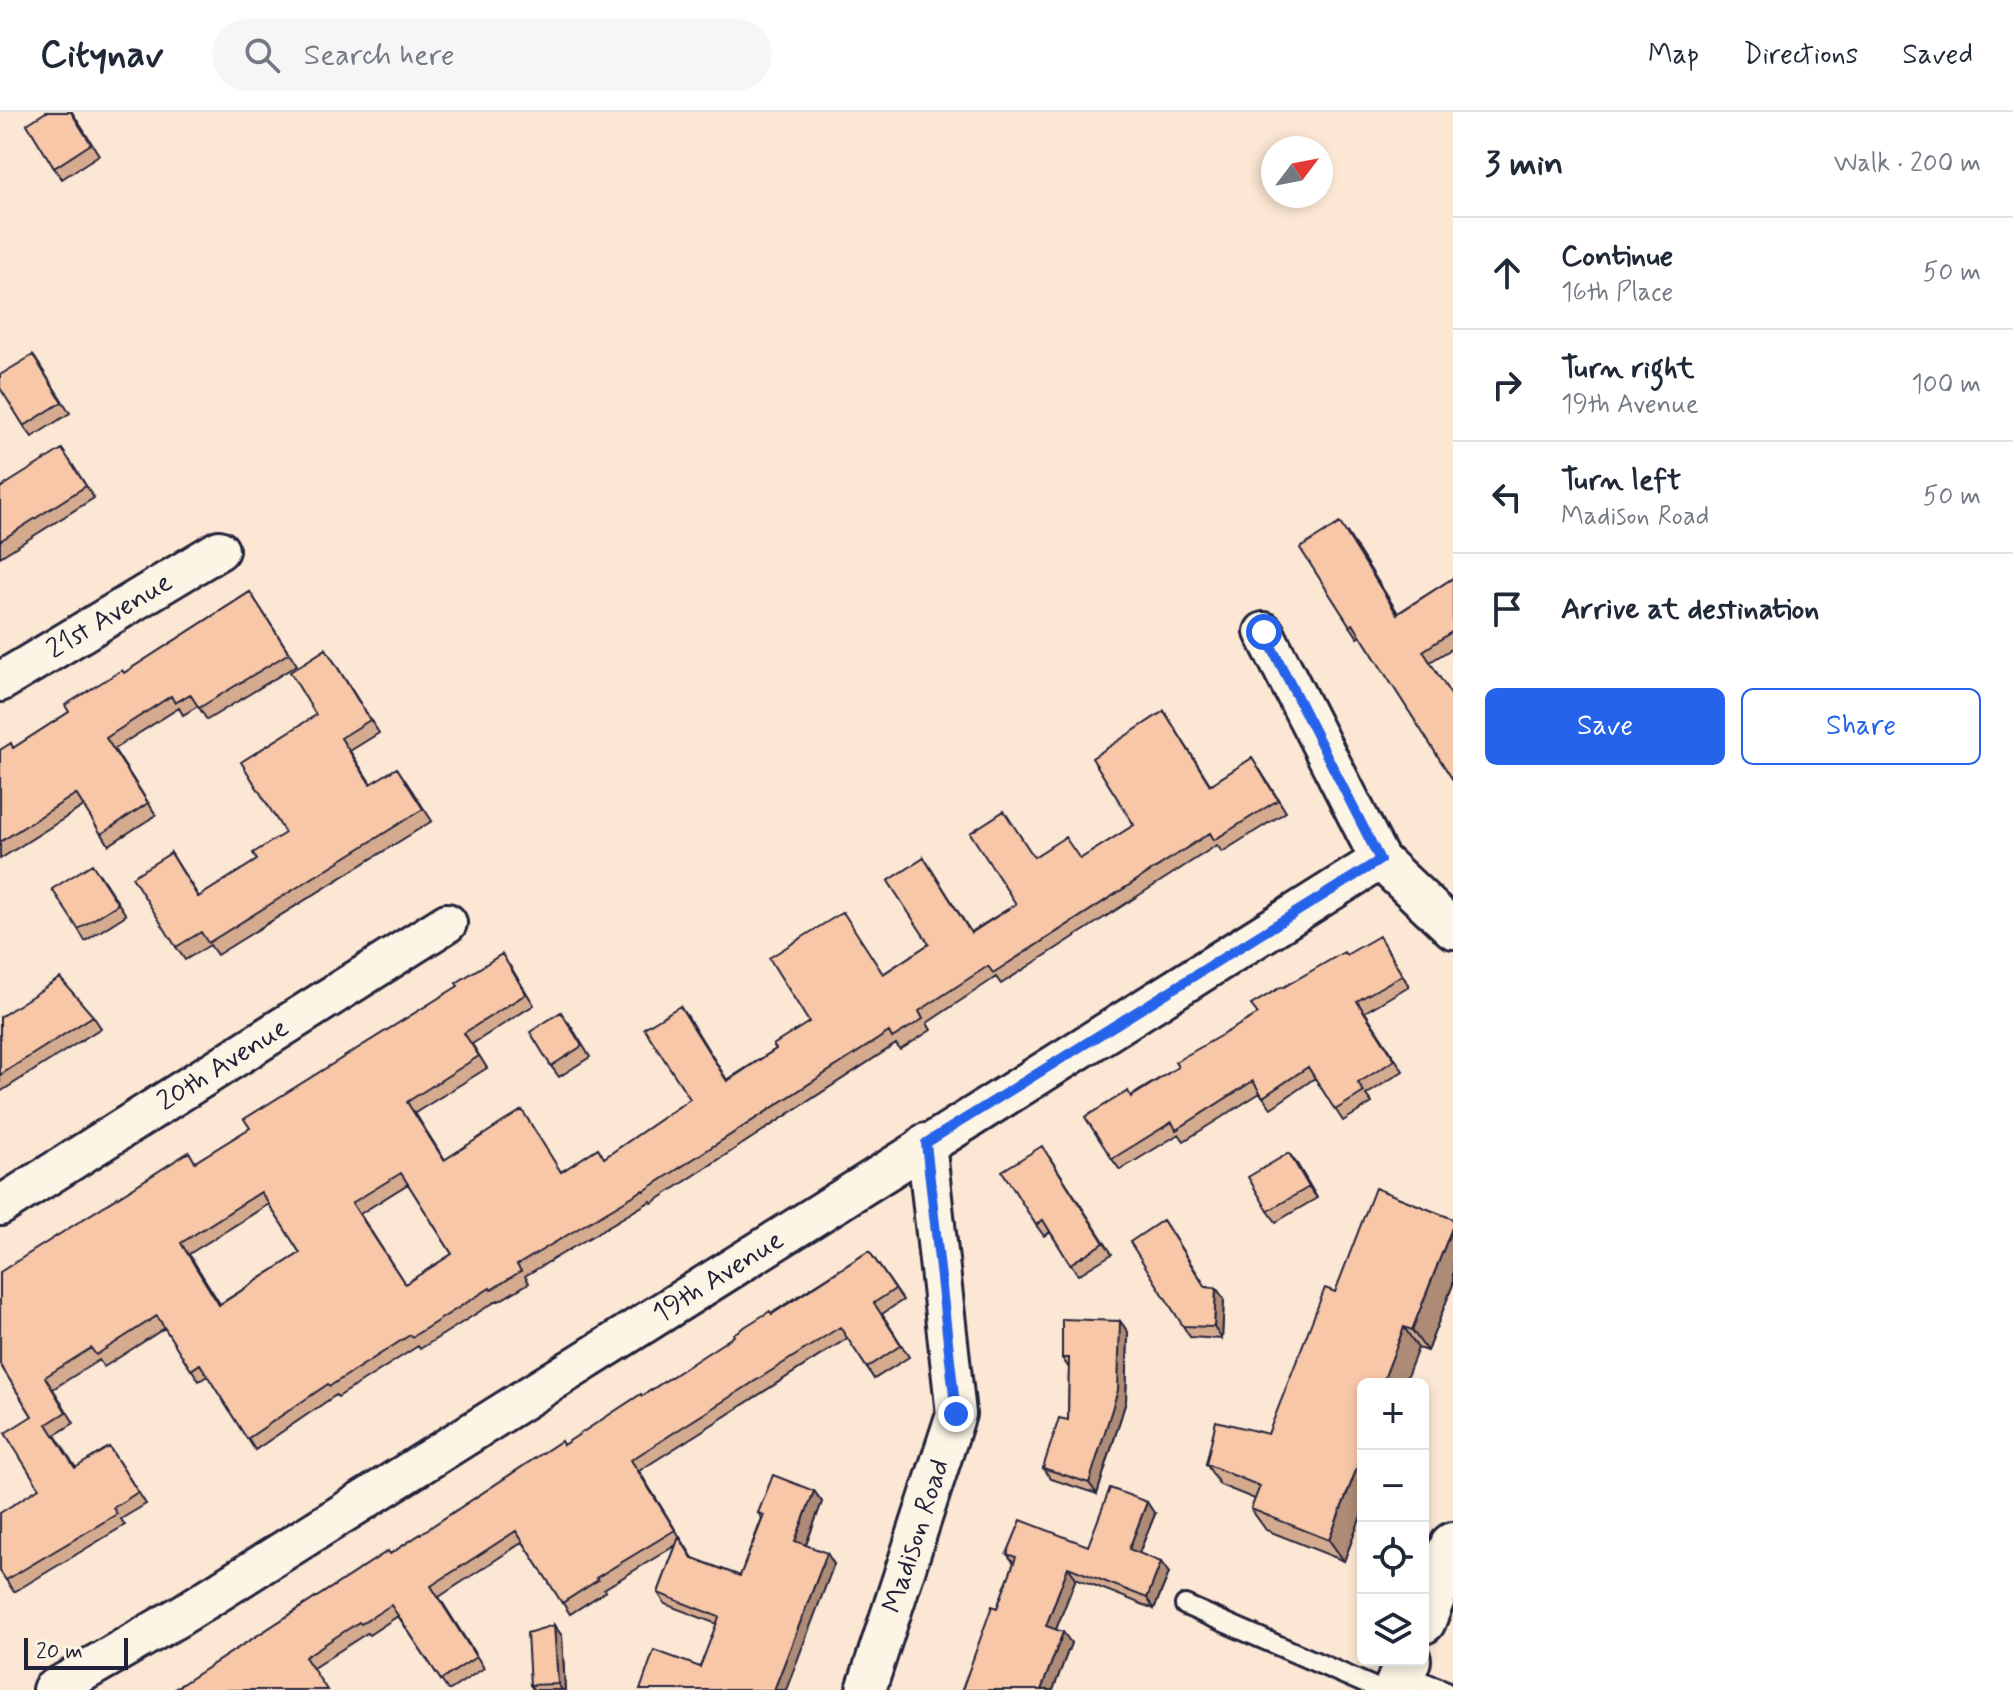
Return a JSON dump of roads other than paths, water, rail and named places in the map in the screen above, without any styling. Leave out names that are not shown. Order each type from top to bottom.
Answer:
[{"type":"street","name":"21st Avenue","points":[[0,682],[219,550]]},
{"type":"street","points":[[1264,632],[1380,860],[1453,929]]},
{"type":"street","name":"19th Avenue","points":[[52,1690],[180,1616],[926,1143],[1380,860]]},
{"type":"street","name":"20th Avenue","points":[[0,1206],[447,923]]},
{"type":"street","name":"Madison Road","points":[[866,1690],[956,1414],[926,1143]]},
{"type":"street","points":[[1436,1607],[1453,1545]]},
{"type":"lane","points":[[1185,1605],[1396,1678],[1444,1690]]}]
